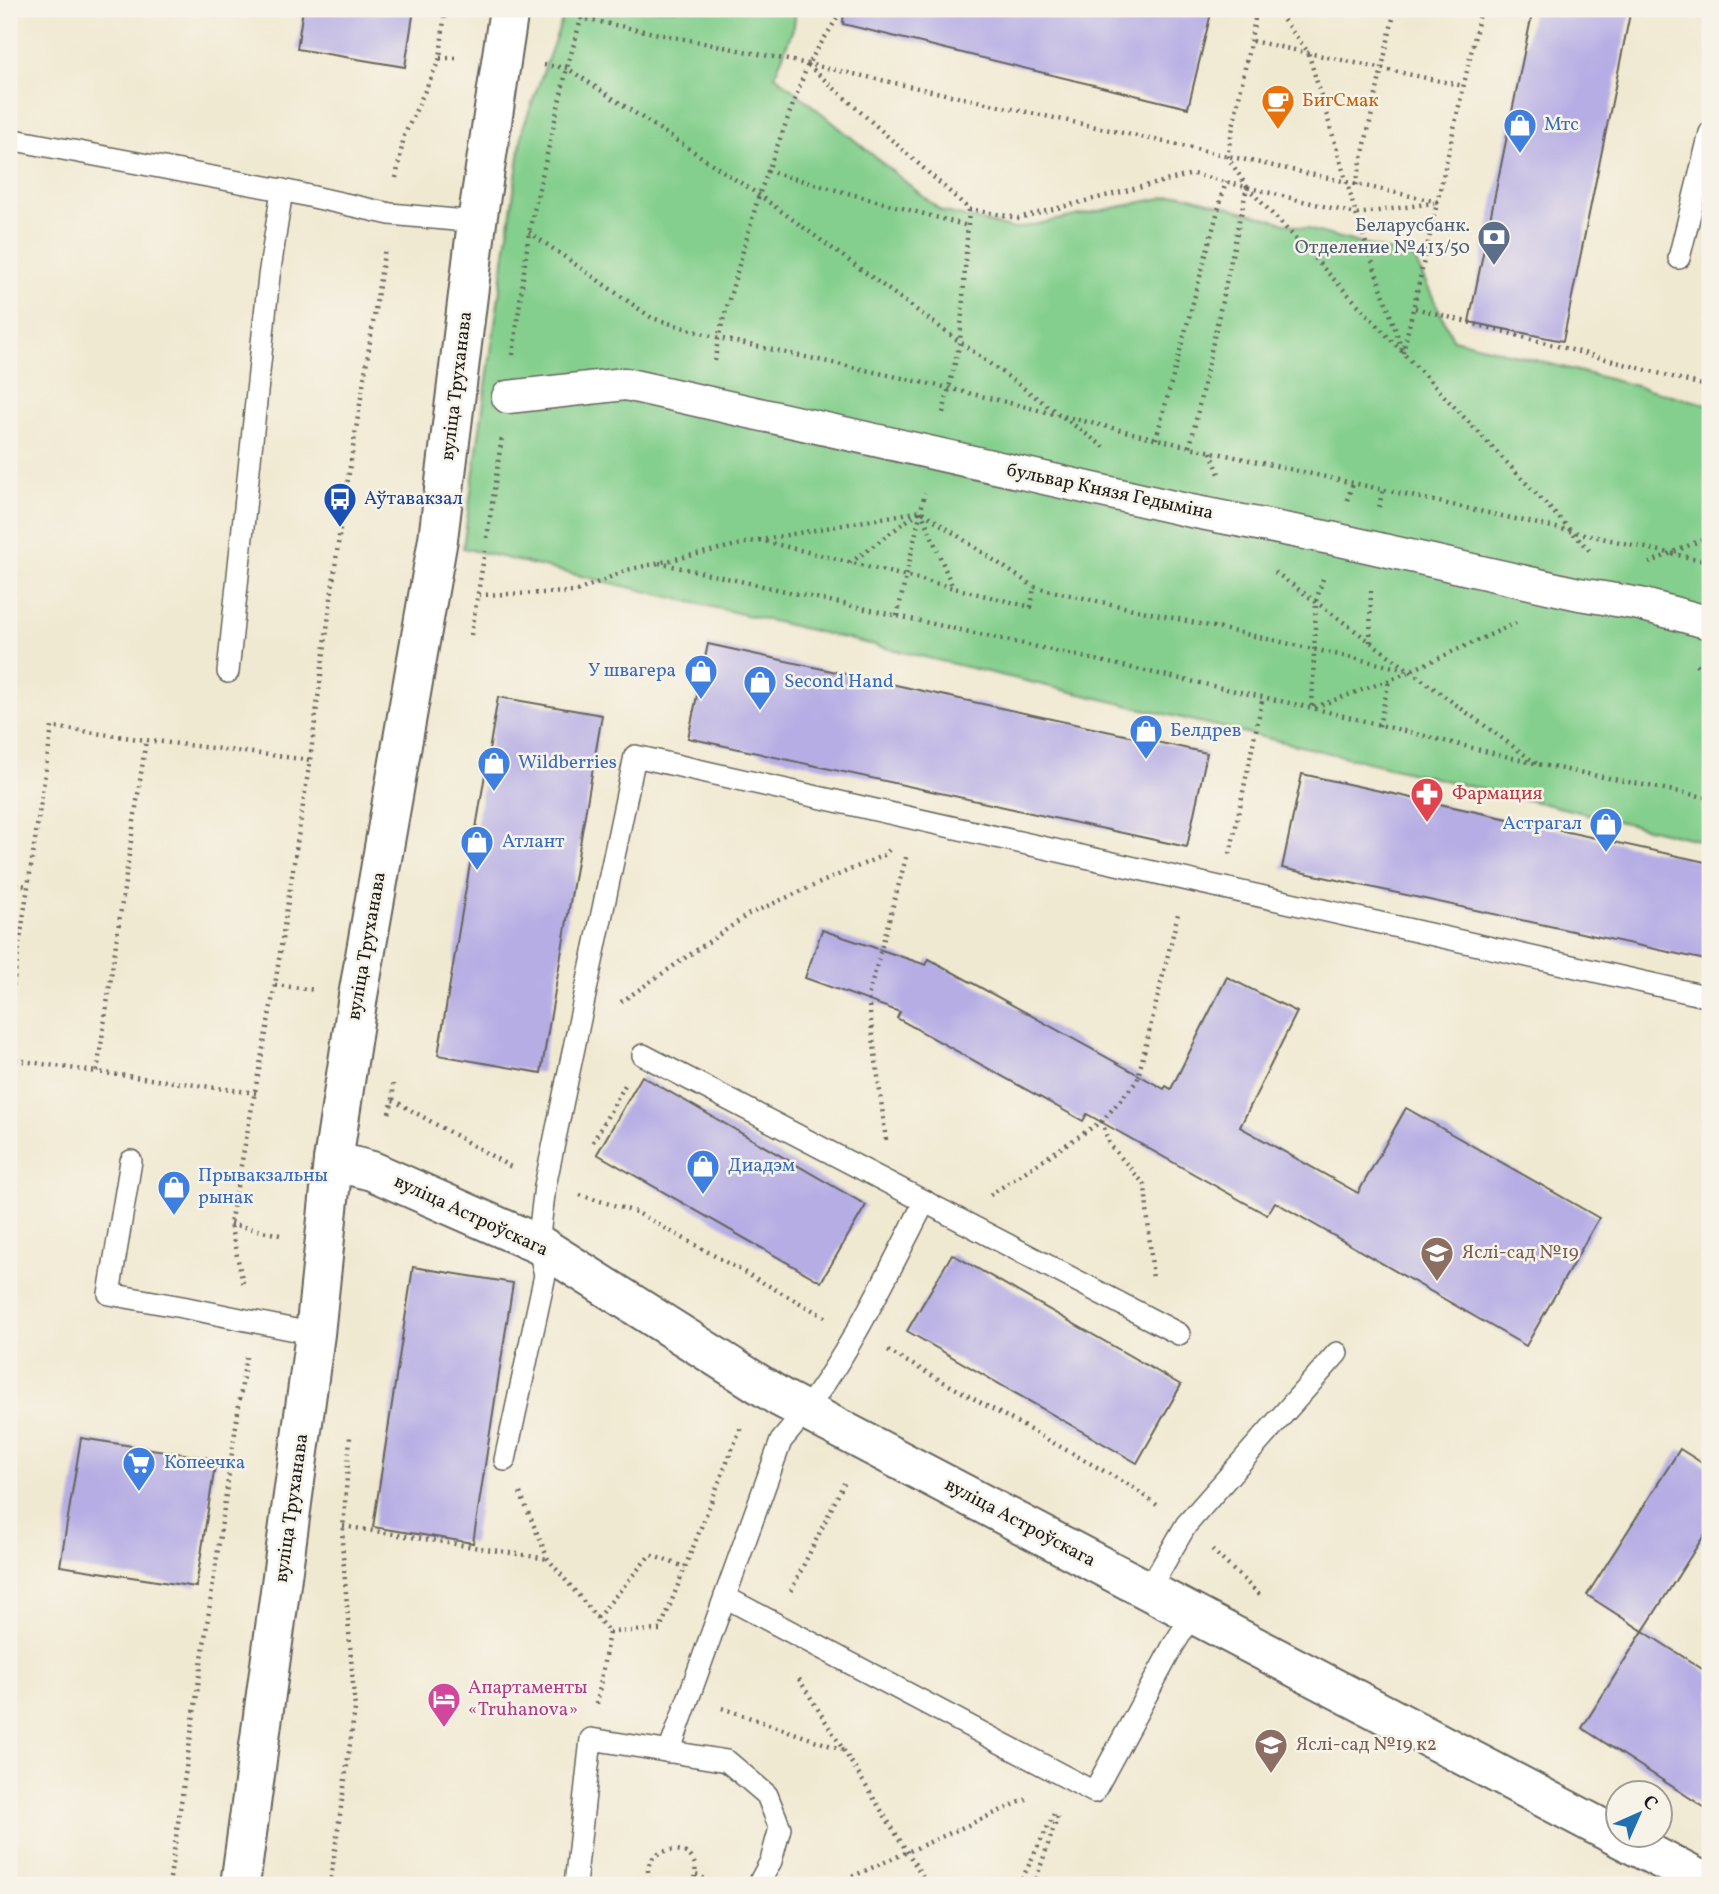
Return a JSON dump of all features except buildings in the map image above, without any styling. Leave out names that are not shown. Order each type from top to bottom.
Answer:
[{"type":"main road","name":"вуліца Труханава","points":[[240,1885],[316,1334],[333,1161],[358,996],[438,539],[477,222],[509,9]]},
{"type":"main road","name":"вуліца Астроўскага","points":[[333,1161],[372,1171],[538,1244],[781,1398],[1710,1885]]},
{"type":"street","name":"бульвар Князя Гедыміна","points":[[508,397],[625,384],[1177,508],[1335,539],[1579,594],[1640,604],[1710,623]]},
{"type":"lane","points":[[1679,258],[1710,133]]},
{"type":"lane","points":[[9,139],[282,190],[390,214],[477,222]]},
{"type":"lane","points":[[228,671],[268,290],[282,190]]},
{"type":"lane","points":[[505,1460],[545,1275],[538,1244],[545,1186],[635,756],[1710,997]]},
{"type":"lane","points":[[643,1055],[1179,1334]]},
{"type":"lane","points":[[131,1161],[109,1294],[316,1334]]},
{"type":"lane","points":[[669,1752],[780,1441],[806,1411],[857,1335],[925,1201]]},
{"type":"lane","points":[[1148,1591],[1186,1525],[1336,1353]]},
{"type":"lane","points":[[725,1597],[1094,1792],[1172,1646],[1194,1614]]},
{"type":"lane","points":[[575,1885],[591,1740],[727,1761],[767,1795],[780,1828],[771,1861],[758,1885]]},
{"type":"path","points":[[169,1885],[251,1322],[230,1224],[256,1093],[310,760],[340,529],[390,214],[404,136],[440,58],[445,9]]},
{"type":"path","points":[[471,635],[508,397],[530,232],[567,68],[584,9]]},
{"type":"path","points":[[718,338],[767,171],[808,64],[843,9]]},
{"type":"path","points":[[1257,9],[1227,156],[1247,187],[1640,604]]},
{"type":"path","points":[[1275,9],[1308,51],[1356,214],[1403,353]]},
{"type":"path","points":[[1356,185],[1395,9]]},
{"type":"path","points":[[1403,353],[1481,9]]},
{"type":"path","points":[[580,18],[808,64],[1438,202]]},
{"type":"path","points":[[1252,41],[1464,86]]},
{"type":"path","points":[[808,64],[969,209],[1018,218],[1193,174],[1356,214],[1438,202]]},
{"type":"path","points":[[567,68],[759,195],[1114,455]]},
{"type":"path","points":[[767,171],[968,226]]},
{"type":"path","points":[[1156,439],[1226,181]]},
{"type":"path","points":[[1190,447],[1247,187]]},
{"type":"path","points":[[960,342],[969,209]]},
{"type":"path","points":[[530,232],[652,318],[718,338],[1190,447],[1354,481],[1710,562]]},
{"type":"path","points":[[1415,308],[1710,387]]},
{"type":"path","points":[[1312,708],[1316,601],[1354,481]]},
{"type":"path","points":[[479,595],[575,592],[628,570],[759,540],[921,511],[1034,587],[1411,671]]},
{"type":"path","points":[[850,563],[921,511]]},
{"type":"path","points":[[921,511],[953,589]]},
{"type":"path","points":[[759,540],[1031,607],[1034,587]]},
{"type":"path","points":[[659,563],[1312,708],[1537,764],[1710,798]]},
{"type":"path","points":[[1274,571],[1537,764]]},
{"type":"path","points":[[1693,660],[1710,679]]},
{"type":"path","points":[[1379,726],[1390,680]]},
{"type":"path","points":[[1222,888],[1263,697]]},
{"type":"path","points":[[9,1013],[52,727],[310,760]]},
{"type":"path","points":[[97,1072],[146,740]]},
{"type":"path","points":[[577,1032],[749,914],[884,855],[917,819]]},
{"type":"path","points":[[917,819],[868,997],[887,1150],[925,1201]]},
{"type":"path","points":[[956,1217],[1102,1121],[1137,1081],[1186,880]]},
{"type":"path","points":[[9,883],[27,886]]},
{"type":"path","points":[[591,1146],[643,1055]]},
{"type":"path","points":[[9,1059],[256,1093]]},
{"type":"path","points":[[372,1171],[393,1100],[394,1075]]},
{"type":"path","points":[[393,1100],[545,1186],[636,1212],[1130,1486],[1186,1525],[1266,1601]]},
{"type":"path","points":[[1102,1121],[1109,1144],[1145,1185],[1156,1322]]},
{"type":"path","points":[[609,1632],[660,1630],[745,1416]]},
{"type":"path","points":[[330,1885],[355,1709],[342,1542],[351,1431]]},
{"type":"path","points":[[505,1460],[548,1559],[609,1632]]},
{"type":"path","points":[[848,1476],[767,1620],[843,1750],[928,1885]]},
{"type":"path","points":[[343,1526],[548,1559]]},
{"type":"path","points":[[597,1618],[650,1555],[685,1567]]},
{"type":"path","points":[[591,1740],[609,1632]]},
{"type":"path","points":[[689,1697],[843,1750]]},
{"type":"path","points":[[833,1885],[1071,1779]]},
{"type":"path","points":[[1019,1885],[1071,1779]]},
{"type":"path","points":[[1034,1885],[1071,1779]]},
{"type":"path","points":[[653,1885],[649,1870],[653,1858],[662,1850],[674,1849],[686,1853],[694,1863],[696,1875],[691,1885]]},
{"type":"path","points":[[696,1875],[720,1885]]},
{"type":"green space","points":[[566,9],[796,9],[794,26],[775,75],[941,211],[1014,229],[1180,194],[1414,258],[1453,339],[1710,405],[1710,843],[463,548],[523,128]]},
{"type":"place","name":"БигСмак","points":[[1278,131]]},
{"type":"place","name":"Мтс","points":[[1520,155]]},
{"type":"place","name":"Беларусбанк. Отделение №413/50","points":[[1494,267]]},
{"type":"place","name":"Аўтавакзал","points":[[340,529]]},
{"type":"place","name":"У швагера","points":[[701,701]]},
{"type":"place","name":"Second Hand","points":[[760,712]]},
{"type":"place","name":"Белдрев","points":[[1146,761]]},
{"type":"place","name":"Wildberries","points":[[494,793]]},
{"type":"place","name":"Фармация","points":[[1427,824]]},
{"type":"place","name":"Астрагал","points":[[1606,854]]},
{"type":"place","name":"Атлант","points":[[477,872]]},
{"type":"place","name":"Диадэм","points":[[703,1196]]},
{"type":"place","name":"Прывакзальны рынак","points":[[174,1217]]},
{"type":"place","name":"Яслі-сад №19","points":[[1437,1283]]},
{"type":"place","name":"Копеечка","points":[[139,1493]]},
{"type":"place","name":"Апартаменты «Truhanova»","points":[[444,1729]]},
{"type":"place","name":"Яслі-сад №19 к2","points":[[1271,1775]]}]
